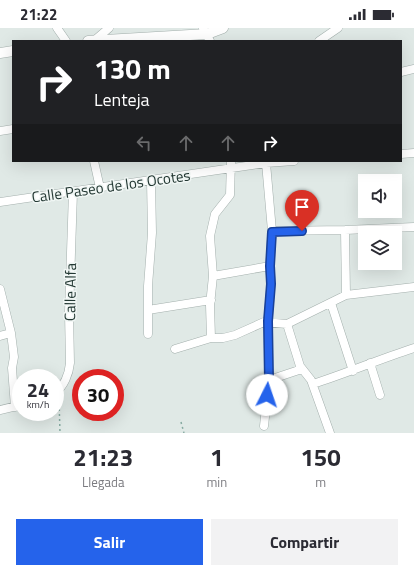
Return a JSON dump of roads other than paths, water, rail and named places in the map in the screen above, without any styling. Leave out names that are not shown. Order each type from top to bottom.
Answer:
[{"type":"street","points":[[57,28],[65,40]]},
{"type":"street","points":[[92,40],[109,28]]},
{"type":"street","points":[[108,40],[207,34],[223,28]]},
{"type":"street","points":[[320,40],[338,28]]},
{"type":"street","points":[[0,53],[12,51]]},
{"type":"street","points":[[402,72],[414,69]]},
{"type":"street","points":[[0,131],[12,129]]},
{"type":"street","points":[[402,154],[414,153]]},
{"type":"street","points":[[94,162],[100,188]]},
{"type":"street","name":"Calle Paseo de los Ocotes","points":[[0,202],[151,180],[231,164],[280,162]]},
{"type":"street","points":[[264,426],[269,380],[268,321],[271,284],[270,266],[272,232],[266,163]]},
{"type":"street","points":[[211,338],[211,300],[213,276],[210,236],[215,214],[230,195],[231,164]]},
{"type":"street","points":[[148,334],[152,233],[151,180]]},
{"type":"street","name":"Calle Alfa","points":[[64,380],[67,375],[70,362],[69,313],[73,192]]},
{"type":"street","points":[[272,232],[414,226]]},
{"type":"street","points":[[345,230],[346,295]]},
{"type":"street","points":[[213,276],[270,266]]},
{"type":"street","points":[[174,349],[211,338],[235,335],[268,321],[287,324],[346,295],[414,287]]},
{"type":"street","points":[[0,289],[11,333],[14,356],[12,369]]},
{"type":"street","points":[[148,310],[211,300]]},
{"type":"street","points":[[331,303],[352,371]]},
{"type":"street","points":[[287,324],[302,369],[313,384],[330,433]]},
{"type":"street","points":[[0,336],[11,333]]},
{"type":"street","points":[[313,384],[414,348]]},
{"type":"street","points":[[370,363],[380,395]]},
{"type":"street","points":[[269,380],[302,369]]},
{"type":"street","points":[[0,410],[12,407]]}]
